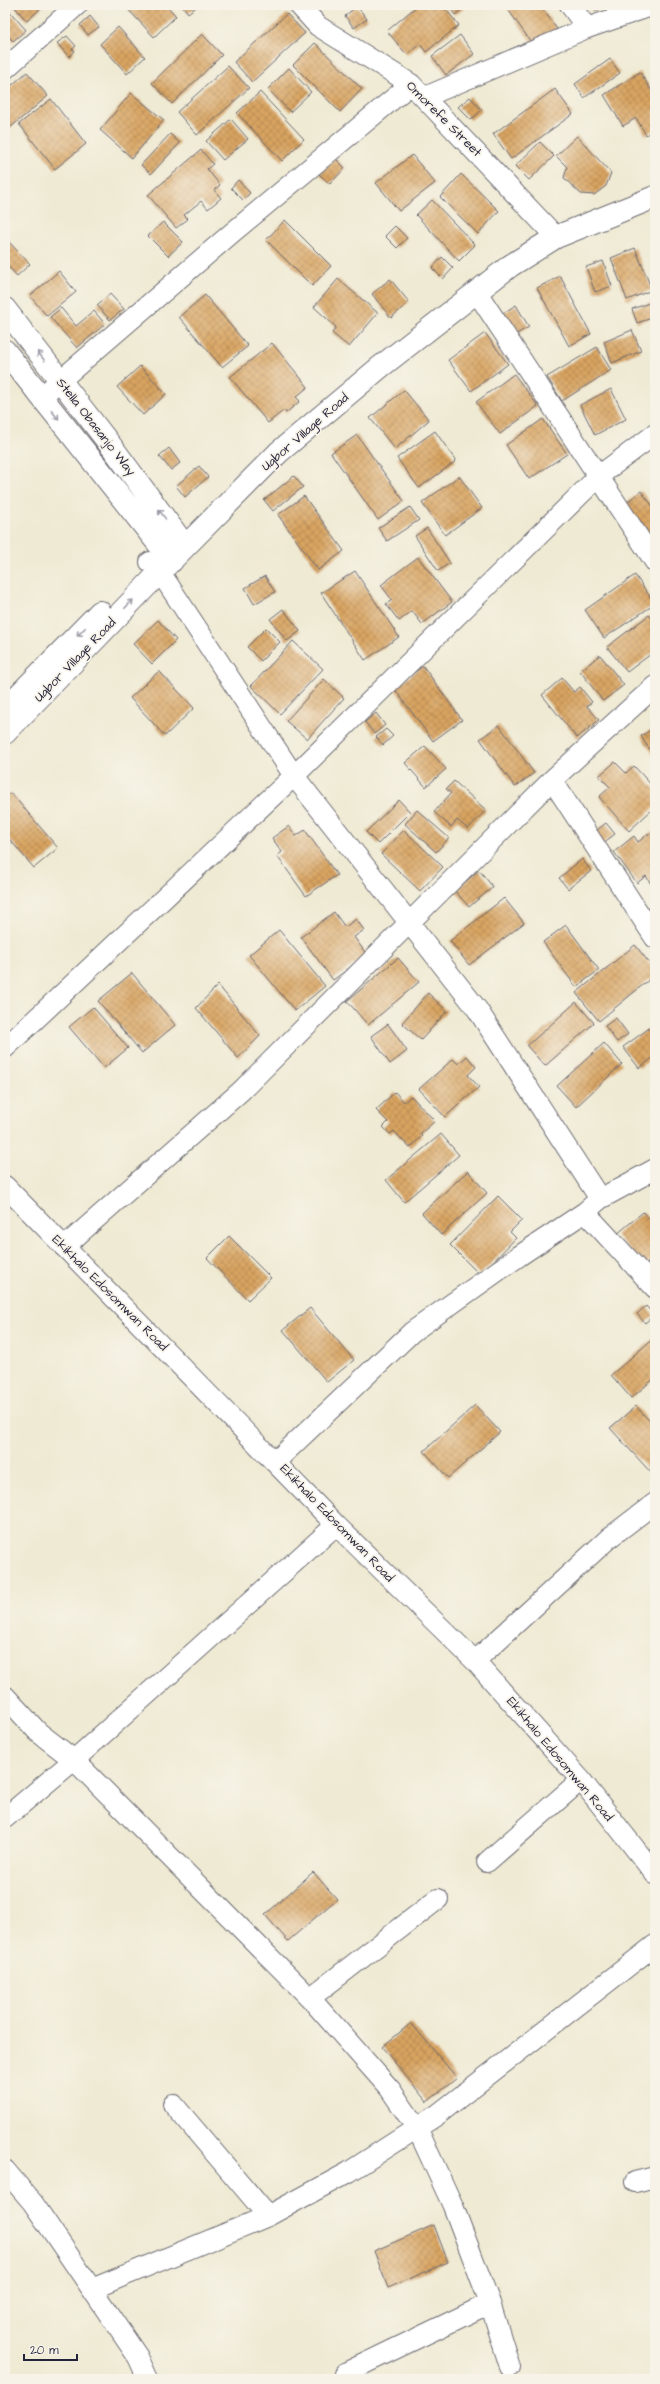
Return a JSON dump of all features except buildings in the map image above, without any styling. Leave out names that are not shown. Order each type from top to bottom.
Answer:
[{"type":"street","points":[[5,69],[77,5]]},
{"type":"street","name":"Omorefe Street","points":[[299,5],[318,26],[418,90],[556,237]]},
{"type":"street","points":[[570,5],[587,28]]},
{"type":"street","points":[[41,397],[233,232],[418,90],[654,5]]},
{"type":"street","name":"Ugbor Village Road","points":[[5,709],[168,554],[279,452],[379,368],[476,291],[510,266],[556,237],[655,196]]},
{"type":"street","points":[[476,291],[600,475],[618,508],[655,562]]},
{"type":"street","name":"Stella Obasanjo Way","points":[[7,317],[60,381],[168,554]]},
{"type":"street","points":[[5,351],[168,554],[294,776],[477,1009],[600,1199]]},
{"type":"street","points":[[5,1048],[294,776],[600,475],[655,434]]},
{"type":"street","name":"Ugbor Village Road","points":[[5,733],[168,554]]},
{"type":"street","points":[[64,1247],[241,1091],[552,780],[655,686]]},
{"type":"street","points":[[552,780],[655,938]]},
{"type":"street","points":[[276,1461],[412,1332],[519,1256],[585,1212],[600,1199],[655,1169]]},
{"type":"street","name":"Ekikhalo Edosomwan Road","points":[[5,1186],[276,1461],[336,1525],[475,1661],[581,1780],[653,1868]]},
{"type":"street","points":[[585,1212],[655,1288]]},
{"type":"street","points":[[475,1661],[609,1538],[655,1503]]},
{"type":"street","points":[[5,1818],[74,1760],[336,1525]]},
{"type":"street","points":[[5,1696],[38,1732],[74,1760],[310,1998],[390,2089],[418,2130],[453,2206],[490,2302],[510,2367]]},
{"type":"street","points":[[487,1862],[581,1780]]},
{"type":"street","points":[[310,1998],[438,1899]]},
{"type":"street","points":[[92,2290],[268,2216],[349,2172],[418,2130],[655,1945]]},
{"type":"street","points":[[173,2104],[268,2216]]},
{"type":"street","points":[[5,2170],[33,2203],[138,2356],[148,2379]]},
{"type":"street","points":[[635,2182],[655,2177]]},
{"type":"street","points":[[344,2373],[490,2302]]}]
